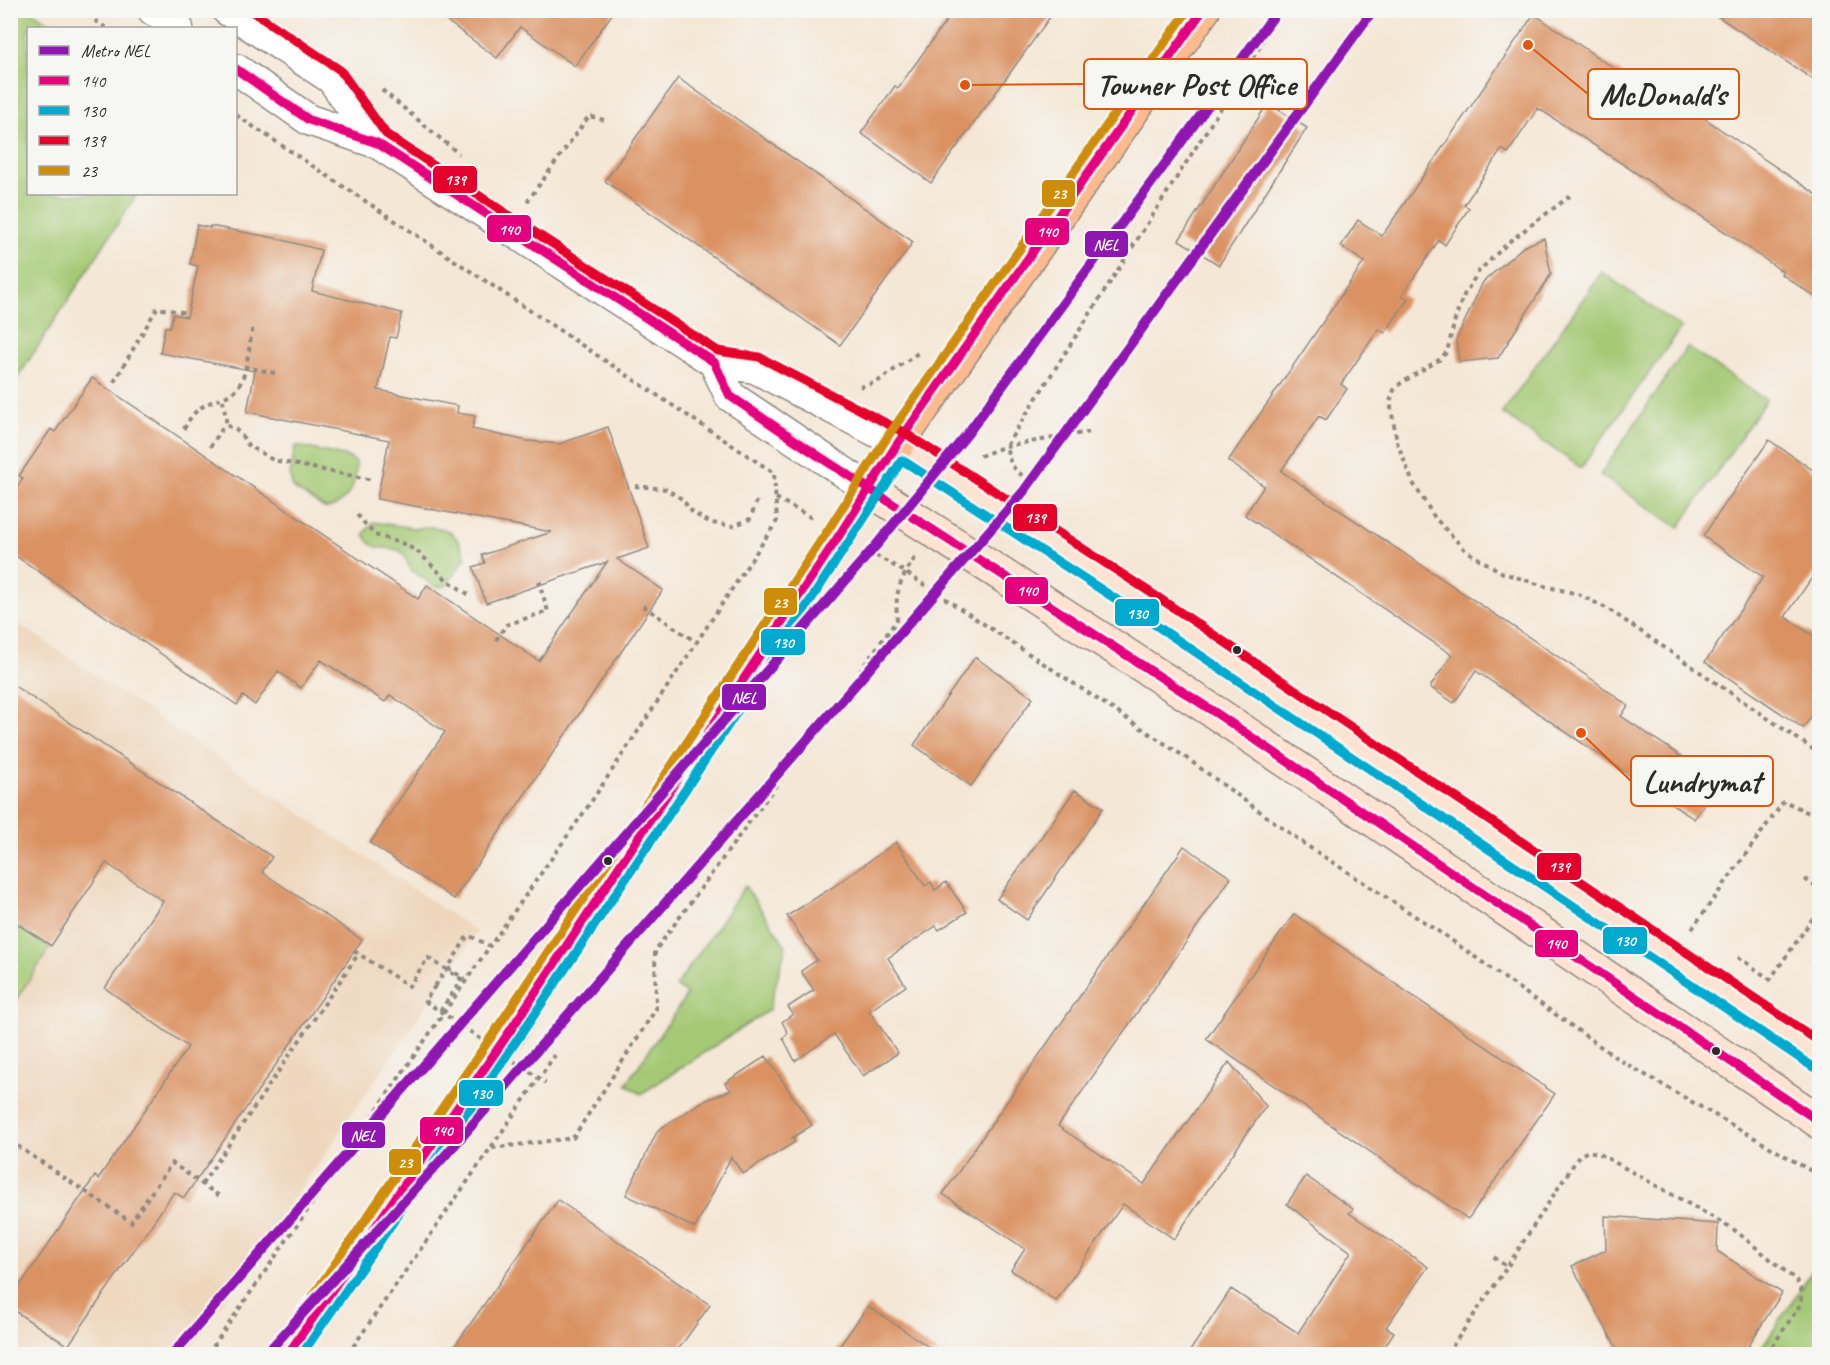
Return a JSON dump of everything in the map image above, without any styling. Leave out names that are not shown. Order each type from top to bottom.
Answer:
[{"type":"main road","points":[[288,1354],[510,1031],[898,443],[1203,10]]},
{"type":"main road","points":[[898,443],[1171,620],[1820,1057]]},
{"type":"main road","points":[[869,489],[1216,713],[1820,1122]]},
{"type":"street","points":[[153,10],[177,27]]},
{"type":"street","points":[[227,10],[333,79],[377,143]]},
{"type":"street","points":[[237,70],[309,120],[377,143],[714,362],[755,368],[898,443]]},
{"type":"street","points":[[714,362],[730,396],[869,489]]},
{"type":"path","points":[[80,10],[105,27]]},
{"type":"path","points":[[1038,490],[1011,465],[1006,446],[1258,48],[1277,10]]},
{"type":"path","points":[[378,86],[460,155]]},
{"type":"path","points":[[208,1354],[589,805],[777,520],[774,473],[237,116]]},
{"type":"path","points":[[523,208],[589,116],[604,120]]},
{"type":"path","points":[[1570,196],[1510,241],[1479,271],[1464,295],[1447,352],[1439,360],[1401,383],[1394,390],[1390,402],[1397,442],[1413,483],[1435,518],[1466,551],[1503,573],[1578,594],[1608,609],[1820,754]]},
{"type":"path","points":[[114,382],[157,308],[188,313]]},
{"type":"path","points":[[184,429],[198,409],[208,403],[223,400],[242,381],[252,326]]},
{"type":"path","points":[[244,367],[275,373]]},
{"type":"path","points":[[859,387],[877,382]]},
{"type":"path","points":[[223,400],[227,426]]},
{"type":"path","points":[[210,447],[218,434],[227,426]]},
{"type":"path","points":[[227,426],[240,433],[248,445],[273,460],[373,480]]},
{"type":"path","points":[[980,455],[1006,446],[1089,432]]},
{"type":"path","points":[[635,486],[666,489],[682,498],[693,513],[711,523],[722,525],[733,526],[750,519],[757,501]]},
{"type":"path","points":[[357,515],[375,535],[404,544],[418,552],[447,580],[471,596]]},
{"type":"path","points":[[492,1148],[573,1138],[656,1009],[655,951],[897,620],[896,597],[905,572],[1185,757],[1306,845],[1447,937],[1617,1059],[1820,1176]]},
{"type":"path","points":[[496,640],[506,625],[548,611],[539,584],[542,583]]},
{"type":"path","points":[[643,606],[696,642]]},
{"type":"path","points":[[1692,929],[1784,801],[1809,813]]},
{"type":"path","points":[[1804,879],[1820,890]]},
{"type":"path","points":[[1752,1010],[1770,979],[1820,908]]},
{"type":"path","points":[[1683,923],[1699,933]]},
{"type":"path","points":[[440,1011],[463,978],[448,968],[468,935],[490,946]]},
{"type":"path","points":[[202,1184],[356,952],[409,987],[428,958],[466,982]]},
{"type":"path","points":[[1736,956],[1778,985]]},
{"type":"path","points":[[446,970],[425,1001],[546,1083]]},
{"type":"path","points":[[348,1354],[555,1055]]},
{"type":"path","points":[[10,1141],[131,1222],[172,1163],[222,1198]]},
{"type":"path","points":[[1447,1354],[1579,1156],[1588,1151],[1598,1153],[1732,1228],[1796,1280],[1802,1292],[1800,1305],[1767,1354]]},
{"type":"path","points":[[1494,1257],[1507,1267]]},
{"type":"shaded area","points":[[10,618],[477,932],[187,1354],[11,1354]]},
{"type":"green space","points":[[11,10],[32,11],[56,27],[27,27],[27,195],[136,195],[11,388]]},
{"type":"green space","points":[[1602,272],[1681,328],[1581,468],[1502,413]]},
{"type":"green space","points":[[1687,347],[1766,400],[1679,528],[1600,475]]},
{"type":"green space","points":[[295,447],[348,457],[356,462],[353,485],[345,498],[326,509],[293,488],[290,476]]},
{"type":"green space","points":[[373,522],[413,529],[442,528],[456,538],[466,557],[446,586],[436,587],[411,570],[399,550],[376,547],[368,541],[364,534]]},
{"type":"green space","points":[[745,886],[786,946],[769,1010],[641,1094],[626,1084],[687,995],[676,986]]},
{"type":"green space","points":[[11,922],[50,948],[11,1007]]},
{"type":"green space","points":[[1819,1260],[1819,1354],[1758,1354]]},
{"type":"building","points":[[432,10],[615,10],[575,66],[520,27],[497,58]]},
{"type":"building","points":[[954,10],[1055,10],[931,183],[861,133],[895,86],[898,88]]},
{"type":"building","points":[[1708,10],[1820,10],[1820,84]]},
{"type":"building","points":[[1534,14],[1690,120],[1695,112],[1820,197],[1820,300],[1781,274],[1783,272],[1733,237],[1538,108],[1508,153],[1502,149],[1464,205],[1469,208],[1445,245],[1439,240],[1402,295],[1408,299],[1385,333],[1379,329],[1341,384],[1347,389],[1326,420],[1319,416],[1281,471],[1596,682],[1628,706],[1621,716],[1720,782],[1694,819],[1476,671],[1454,703],[1430,687],[1452,655],[1245,515],[1264,486],[1228,461],[1364,262],[1341,246],[1358,220],[1382,236]]},
{"type":"building","points":[[678,78],[913,242],[840,345],[605,181]]},
{"type":"building","points":[[1268,103],[1307,128],[1219,265],[1179,240]]},
{"type":"building","points":[[197,225],[275,238],[321,250],[312,291],[402,313],[396,338],[390,337],[378,390],[458,406],[457,413],[475,416],[472,429],[527,441],[559,444],[608,427],[649,548],[617,559],[663,590],[454,899],[370,843],[445,732],[390,695],[385,702],[321,660],[301,688],[278,671],[255,705],[243,696],[237,705],[10,552],[10,497],[23,478],[19,476],[51,429],[55,432],[92,378],[418,599],[427,585],[539,661],[607,562],[486,603],[473,567],[485,563],[482,555],[552,532],[377,499],[389,440],[247,412],[255,371],[160,353],[165,327],[170,327],[173,314],[187,317],[198,266],[190,264]]},
{"type":"building","points":[[1544,238],[1551,274],[1498,358],[1459,362],[1456,340],[1483,282],[1523,247]]},
{"type":"building","points":[[1769,440],[1820,475],[1820,566],[1785,617],[1820,640],[1820,705],[1803,728],[1705,662],[1763,577],[1703,536]]},
{"type":"building","points":[[975,657],[1033,698],[971,786],[914,745]]},
{"type":"building","points":[[10,683],[272,857],[262,872],[362,940],[184,1198],[174,1192],[68,1346],[10,1308],[10,1300],[95,1176],[98,1179],[188,1047],[105,988],[163,901],[106,863],[51,946],[10,919]]},
{"type":"building","points":[[1075,790],[1103,808],[1027,920],[997,899]]},
{"type":"building","points":[[896,842],[925,886],[931,882],[935,890],[946,882],[967,912],[939,930],[936,926],[888,958],[906,986],[869,1011],[898,1053],[863,1076],[834,1034],[795,1061],[783,1038],[788,1033],[782,1022],[793,1014],[788,1007],[814,990],[801,971],[817,960],[787,916],[833,887]]},
{"type":"building","points":[[1184,846],[1231,878],[1058,1126],[1144,1184],[1229,1062],[1266,1106],[1174,1239],[1123,1204],[1056,1301],[1011,1270],[1025,1249],[943,1194]]},
{"type":"building","points":[[1294,914],[1555,1094],[1468,1219],[1206,1039]]},
{"type":"building","points":[[766,1056],[812,1125],[792,1138],[795,1142],[743,1174],[731,1157],[695,1228],[626,1195],[658,1130],[702,1102],[731,1090],[725,1083]]},
{"type":"building","points":[[1306,1176],[1353,1209],[1349,1213],[1428,1267],[1386,1327],[1394,1332],[1380,1354],[1188,1354],[1231,1289],[1298,1333],[1351,1252],[1287,1204]]},
{"type":"building","points":[[558,1200],[710,1305],[675,1354],[449,1354]]},
{"type":"building","points":[[1605,1216],[1718,1224],[1717,1251],[1782,1293],[1743,1354],[1620,1354],[1572,1266],[1606,1250]]},
{"type":"building","points":[[868,1306],[939,1354],[834,1354]]},
{"type":"metro line","name":"NEL","points":[[173,1354],[879,542],[968,433],[1278,10]]},
{"type":"metro line","name":"NEL","points":[[266,1354],[452,1148],[1024,491],[1373,10]]},
{"type":"transit line","name":"139","points":[[250,10],[340,70],[386,134],[522,224],[718,351],[759,357],[905,433],[1159,598],[1820,1042]]},
{"type":"transit line","name":"23","points":[[278,1347],[500,1024],[888,436],[1188,10]]},
{"type":"transit line","name":"140","points":[[288,1354],[510,1031],[898,443],[1203,10]]},
{"type":"transit line","name":"140","points":[[237,70],[309,120],[377,143],[714,362],[730,396],[817,455],[1216,713],[1820,1122]]},
{"type":"transit line","name":"130","points":[[302,1354],[605,909],[902,460],[1145,618],[1813,1067]]},
{"type":"place","name":"McDonald's","points":[[1528,45]]},
{"type":"place","name":"Towner Post Office","points":[[965,85]]},
{"type":"place","name":"Lundrymat","points":[[1581,733]]}]
